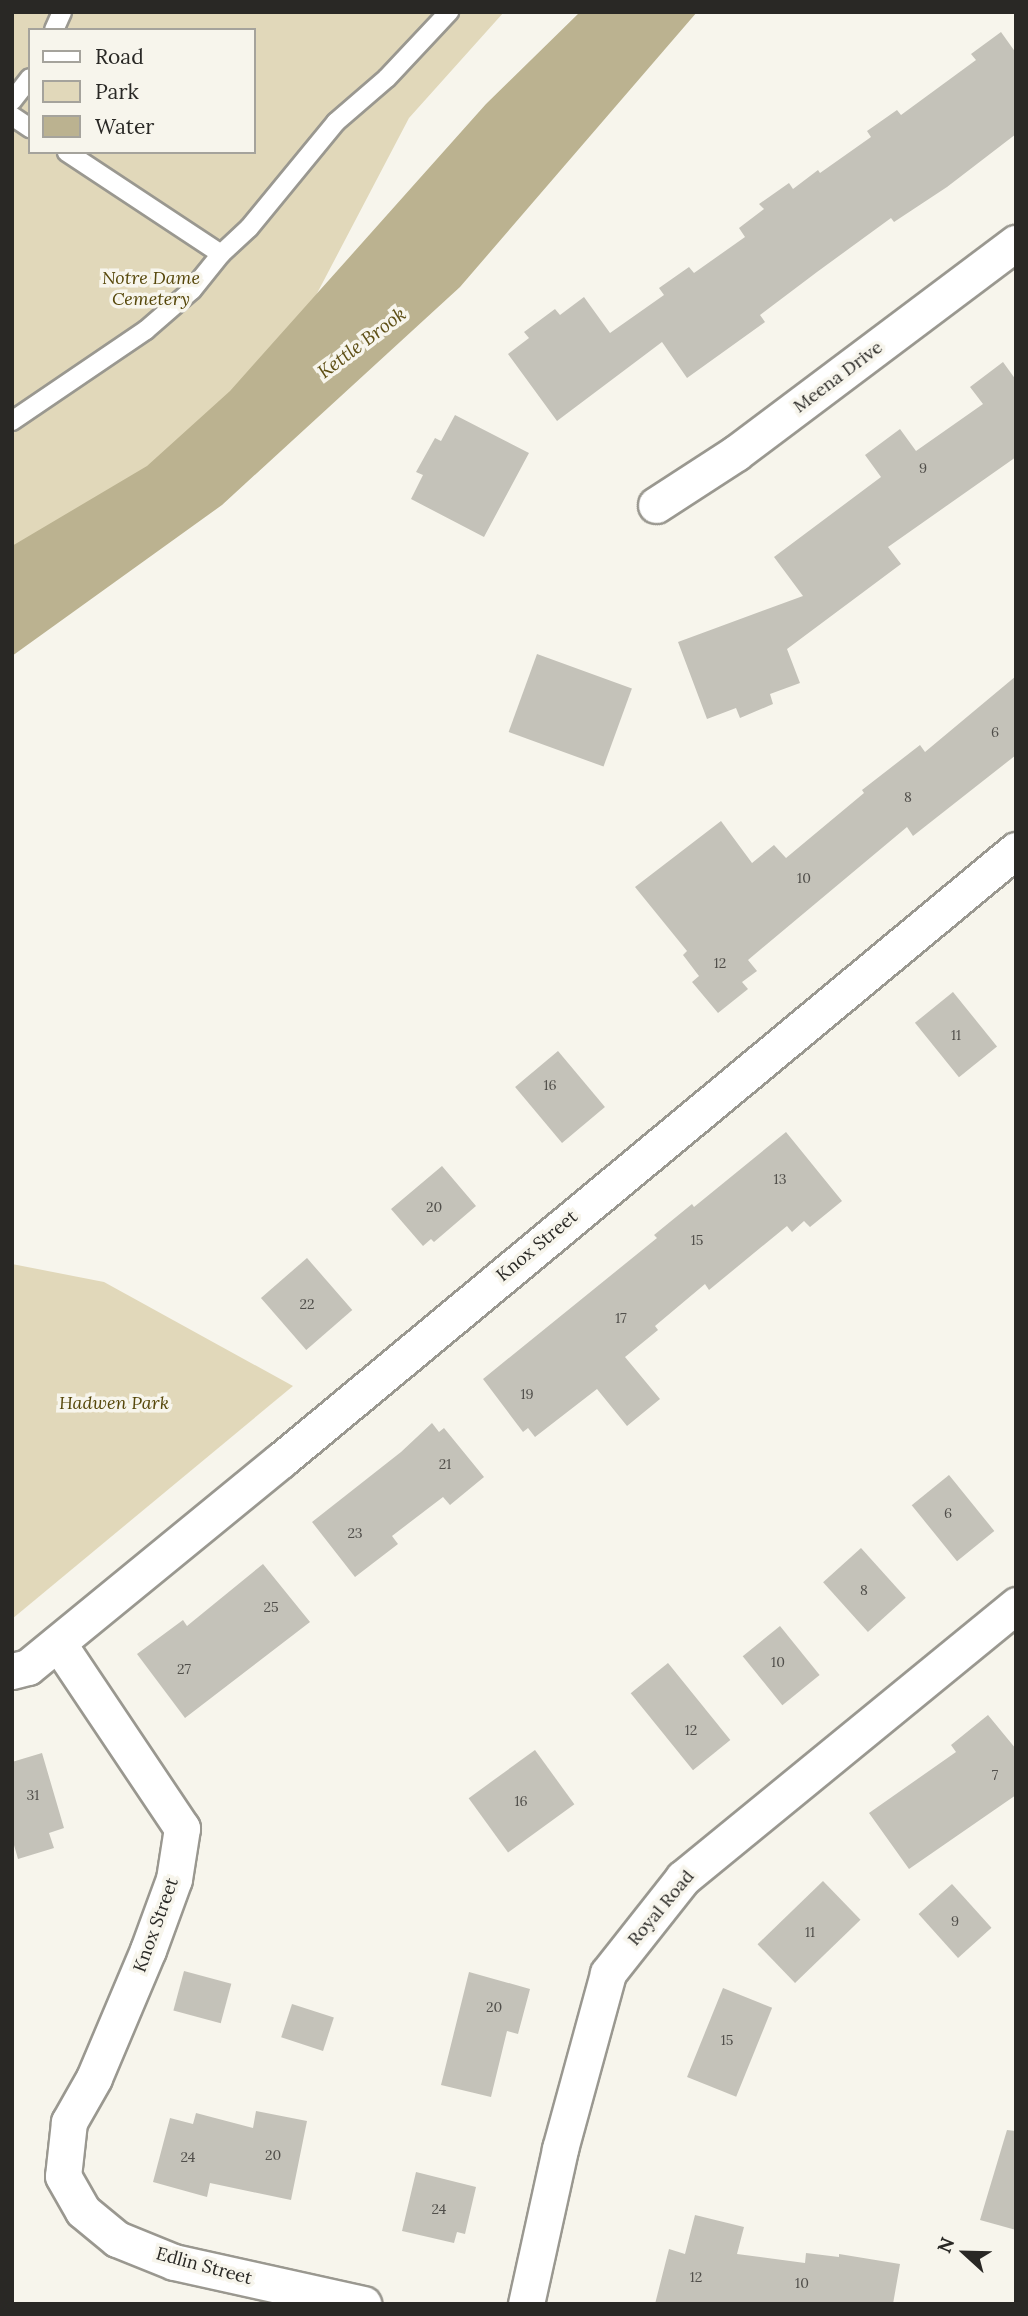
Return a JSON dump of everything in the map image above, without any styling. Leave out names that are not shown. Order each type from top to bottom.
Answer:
[{"type":"street","name":"Meena Drive","points":[[656,505],[736,453],[1016,243]]},
{"type":"street","name":"Knox Street","points":[[12,1671],[28,1667],[58,1643],[1016,849]]},
{"type":"street","name":"Royal Road","points":[[526,2304],[560,2149],[608,1973],[683,1878],[1016,1605]]},
{"type":"street","name":"Knox Street","points":[[58,1643],[182,1828],[174,1879],[148,1950],[94,2078],[69,2122],[63,2176],[69,2187]]},
{"type":"street","name":"Edlin Street","points":[[69,2187],[83,2211],[117,2239],[128,2244],[174,2262],[363,2304]]},
{"type":"lane","points":[[55,28],[62,12]]},
{"type":"lane","points":[[12,421],[146,330],[192,290],[221,254],[249,228],[336,122],[387,78],[449,12]]},
{"type":"lane","points":[[13,102],[28,81]]},
{"type":"lane","points":[[12,116],[28,127]]},
{"type":"lane","points":[[70,154],[221,254]]},
{"type":"green space","name":"Notre Dame Cemetery","points":[[12,12],[504,12],[409,118],[280,364],[119,492],[12,565]]},
{"type":"green space","name":"Hadwen Park","points":[[12,1264],[104,1282],[293,1386],[12,1619]]},
{"type":"water","name":"Kettle Brook","points":[[580,12],[697,12],[460,287],[222,505],[12,656],[12,546],[147,466],[230,391],[486,104]]},
{"type":"building","points":[[1001,32],[1016,53],[1016,134],[947,187],[894,222],[891,218],[817,272],[760,315],[765,322],[687,378],[662,342],[557,421],[508,354],[529,338],[524,332],[555,309],[560,315],[584,297],[610,333],[664,295],[659,288],[689,267],[694,273],[745,237],[739,228],[764,209],[759,204],[789,183],[793,189],[818,170],[820,173],[871,137],[867,131],[897,110],[901,115],[976,60],[971,54]]},
{"type":"building","points":[[1003,362],[1016,380],[1016,457],[888,547],[901,564],[787,649],[800,683],[770,694],[773,704],[740,718],[736,708],[707,719],[678,642],[803,596],[774,557],[881,477],[865,455],[900,429],[916,451],[983,404],[970,387]]},
{"type":"building","points":[[455,415],[529,453],[484,537],[411,499],[423,475],[416,472],[435,438],[441,441]]},
{"type":"building","points":[[537,654],[632,689],[604,767],[509,732]]},
{"type":"building","points":[[1016,676],[1016,755],[913,836],[907,827],[748,960],[757,971],[742,982],[748,989],[718,1013],[692,982],[699,976],[683,955],[687,951],[635,887],[721,821],[752,863],[774,845],[786,858],[864,793],[862,790],[920,745],[925,752]]},
{"type":"building","points":[[953,992],[997,1046],[959,1077],[915,1023]]},
{"type":"building","points":[[558,1051],[605,1107],[562,1143],[515,1087]]},
{"type":"building","points":[[786,1132],[842,1201],[810,1227],[804,1221],[792,1232],[787,1226],[709,1290],[705,1284],[655,1326],[658,1330],[625,1357],[660,1399],[627,1426],[597,1389],[535,1437],[528,1428],[523,1432],[483,1379],[657,1238],[654,1235],[692,1204],[694,1207]]},
{"type":"building","points":[[442,1166],[476,1206],[434,1242],[431,1239],[423,1246],[391,1209]]},
{"type":"building","points":[[307,1258],[352,1310],[306,1350],[261,1298]]},
{"type":"building","points":[[432,1423],[439,1432],[444,1428],[484,1477],[450,1505],[443,1497],[392,1536],[398,1544],[355,1577],[312,1522],[401,1452]]},
{"type":"building","points":[[949,1475],[994,1531],[957,1561],[912,1505]]},
{"type":"building","points":[[861,1548],[906,1598],[868,1632],[823,1582]]},
{"type":"building","points":[[263,1564],[310,1622],[185,1718],[137,1654],[183,1620],[187,1626]]},
{"type":"building","points":[[780,1626],[820,1675],[782,1705],[743,1656]]},
{"type":"building","points":[[668,1663],[730,1740],[693,1770],[631,1693]]},
{"type":"building","points":[[988,1715],[1016,1749],[1016,1795],[909,1869],[869,1813],[956,1752],[951,1745]]},
{"type":"building","points":[[535,1750],[574,1804],[508,1852],[469,1798]]},
{"type":"building","points":[[42,1753],[64,1828],[49,1833],[54,1848],[18,1859],[12,1838],[12,1762]]},
{"type":"building","points":[[823,1881],[861,1920],[795,1983],[758,1944]]},
{"type":"building","points":[[952,1884],[991,1928],[958,1958],[919,1914]]},
{"type":"building","points":[[184,1971],[231,1984],[221,2023],[173,2011]]},
{"type":"building","points":[[469,1972],[530,1989],[518,2034],[507,2031],[491,2097],[441,2085]]},
{"type":"building","points":[[723,1988],[772,2008],[736,2097],[687,2077]]},
{"type":"building","points":[[292,2004],[334,2018],[323,2051],[281,2037]]},
{"type":"building","points":[[256,2111],[307,2121],[291,2200],[210,2183],[207,2197],[153,2182],[170,2118],[193,2124],[196,2113],[253,2128]]},
{"type":"building","points":[[1007,2130],[1016,2131],[1016,2230],[980,2220]]},
{"type":"building","points":[[416,2172],[476,2187],[465,2234],[457,2232],[454,2243],[402,2231]]},
{"type":"building","points":[[695,2215],[744,2227],[737,2254],[805,2263],[806,2253],[839,2257],[839,2254],[900,2264],[893,2304],[655,2304],[669,2249],[685,2254]]}]
